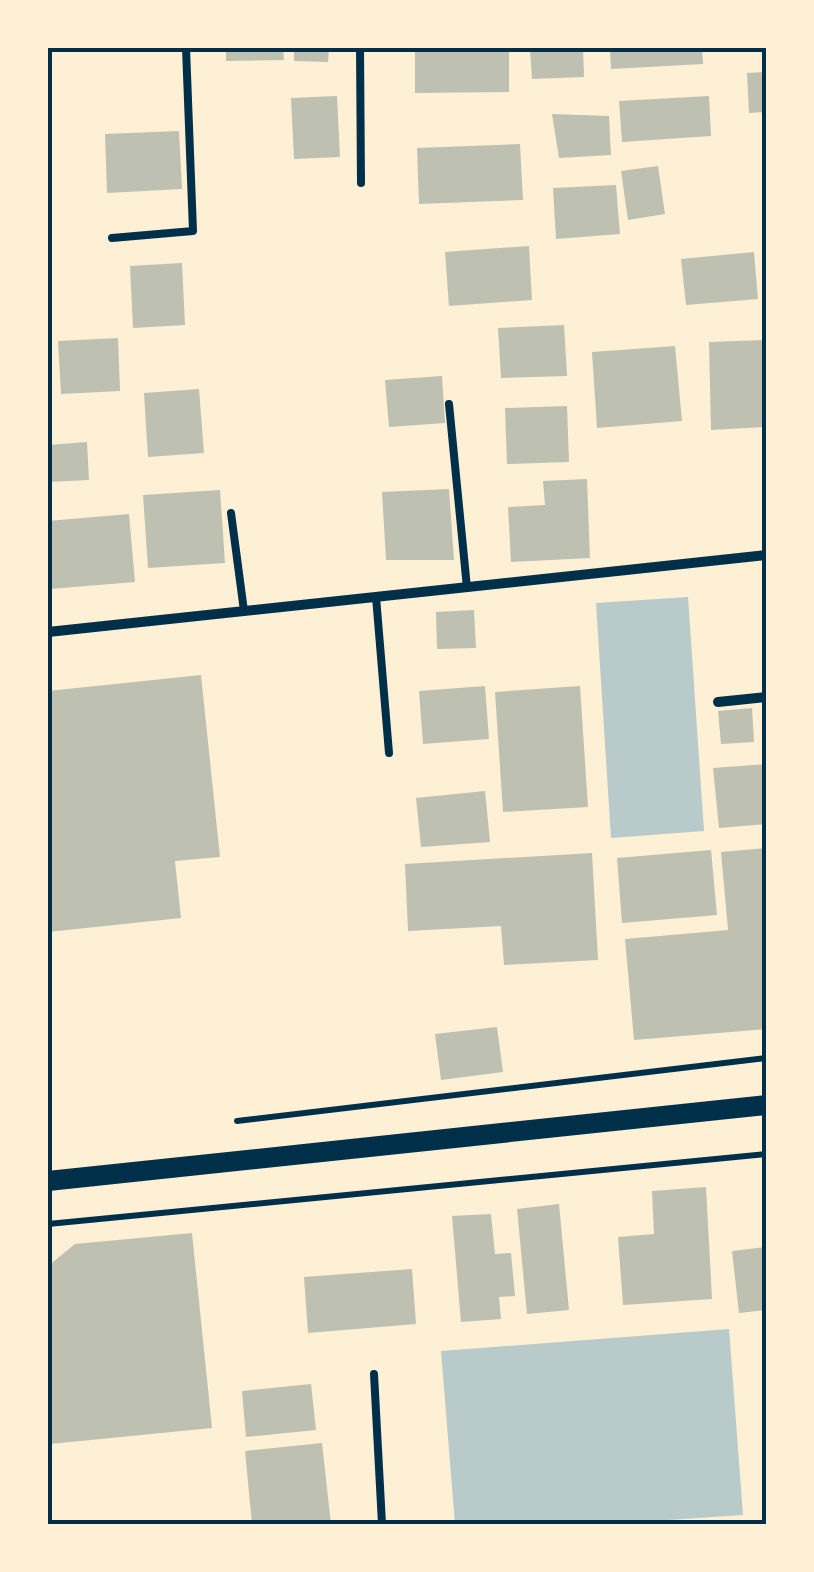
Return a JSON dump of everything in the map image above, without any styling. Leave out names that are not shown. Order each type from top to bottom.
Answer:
[{"type":"main road","points":[[48,1181],[766,1105]]},
{"type":"street","points":[[48,632],[766,555]]},
{"type":"street","points":[[718,702],[766,697]]},
{"type":"lane","points":[[112,238],[193,231],[186,48]]},
{"type":"lane","points":[[360,48],[362,183]]},
{"type":"lane","points":[[449,404],[467,588]]},
{"type":"lane","points":[[232,513],[244,611]]},
{"type":"lane","points":[[376,597],[389,753]]},
{"type":"lane","points":[[374,1374],[382,1524]]},
{"type":"path","points":[[222,1123],[766,1058]]},
{"type":"path","points":[[48,1224],[766,1154]]},
{"type":"shaded area","points":[[688,597],[704,831],[611,838],[596,603]]},
{"type":"shaded area","points":[[729,1329],[743,1515],[609,1524],[455,1524],[441,1351]]},
{"type":"building","points":[[226,48],[283,48],[284,60],[226,61]]},
{"type":"building","points":[[294,48],[329,48],[328,62],[294,61]]},
{"type":"building","points":[[415,48],[509,48],[509,92],[415,93]]},
{"type":"building","points":[[530,48],[583,48],[584,77],[532,79]]},
{"type":"building","points":[[610,48],[702,48],[703,64],[611,69]]},
{"type":"building","points":[[766,72],[766,112],[749,113],[747,73]]},
{"type":"building","points":[[337,96],[340,157],[294,159],[291,98]]},
{"type":"building","points":[[709,96],[711,136],[622,142],[619,101]]},
{"type":"building","points":[[552,114],[609,116],[611,155],[559,158]]},
{"type":"building","points":[[179,131],[182,189],[107,193],[105,134]]},
{"type":"building","points":[[520,144],[523,200],[419,204],[417,148]]},
{"type":"building","points":[[658,166],[665,214],[628,220],[621,171]]},
{"type":"building","points":[[616,185],[620,234],[556,239],[553,188]]},
{"type":"building","points":[[529,246],[532,300],[449,306],[445,252]]},
{"type":"building","points":[[754,252],[758,299],[686,305],[681,259]]},
{"type":"building","points":[[182,263],[185,325],[133,328],[130,266]]},
{"type":"building","points":[[564,325],[567,376],[501,378],[498,328]]},
{"type":"building","points":[[118,338],[120,391],[61,394],[58,341]]},
{"type":"building","points":[[766,340],[766,427],[711,430],[709,342]]},
{"type":"building","points":[[675,346],[682,421],[597,428],[592,352]]},
{"type":"building","points":[[442,376],[445,423],[389,427],[385,380]]},
{"type":"building","points":[[199,389],[204,453],[148,457],[144,393]]},
{"type":"building","points":[[567,406],[569,462],[507,464],[505,408]]},
{"type":"building","points":[[87,442],[89,480],[48,482],[48,445]]},
{"type":"building","points":[[587,479],[590,558],[511,562],[508,507],[545,505],[543,481]]},
{"type":"building","points":[[449,489],[454,560],[386,560],[382,492]]},
{"type":"building","points":[[220,490],[225,563],[148,568],[143,495]]},
{"type":"building","points":[[129,514],[135,582],[50,589],[48,521]]},
{"type":"building","points":[[474,610],[476,648],[437,649],[436,612]]},
{"type":"building","points":[[201,675],[220,857],[175,861],[181,918],[48,932],[48,691]]},
{"type":"building","points":[[485,686],[489,739],[423,744],[419,691]]},
{"type":"building","points":[[580,686],[588,807],[503,812],[495,692]]},
{"type":"building","points":[[752,708],[754,742],[721,744],[718,711]]},
{"type":"building","points":[[766,764],[766,824],[719,828],[713,768]]},
{"type":"building","points":[[485,791],[490,842],[421,847],[416,798]]},
{"type":"building","points":[[766,848],[766,1029],[634,1040],[625,939],[728,930],[721,852]]},
{"type":"building","points":[[711,850],[717,915],[622,923],[617,858]]},
{"type":"building","points":[[592,853],[598,960],[504,965],[501,926],[408,931],[405,864]]},
{"type":"building","points":[[497,1027],[503,1072],[441,1080],[435,1034]]},
{"type":"building","points":[[706,1187],[712,1299],[623,1305],[618,1237],[654,1234],[652,1191]]},
{"type":"building","points":[[559,1204],[569,1310],[527,1314],[517,1209]]},
{"type":"building","points":[[491,1214],[495,1254],[511,1253],[515,1296],[499,1297],[501,1319],[461,1322],[452,1216]]},
{"type":"building","points":[[192,1233],[212,1428],[50,1444],[48,1266],[75,1244]]},
{"type":"building","points":[[766,1247],[766,1310],[739,1313],[732,1251]]},
{"type":"building","points":[[412,1269],[416,1324],[308,1333],[304,1277]]},
{"type":"building","points":[[311,1384],[316,1430],[246,1437],[242,1391]]},
{"type":"building","points":[[322,1443],[331,1524],[252,1524],[245,1451]]}]
